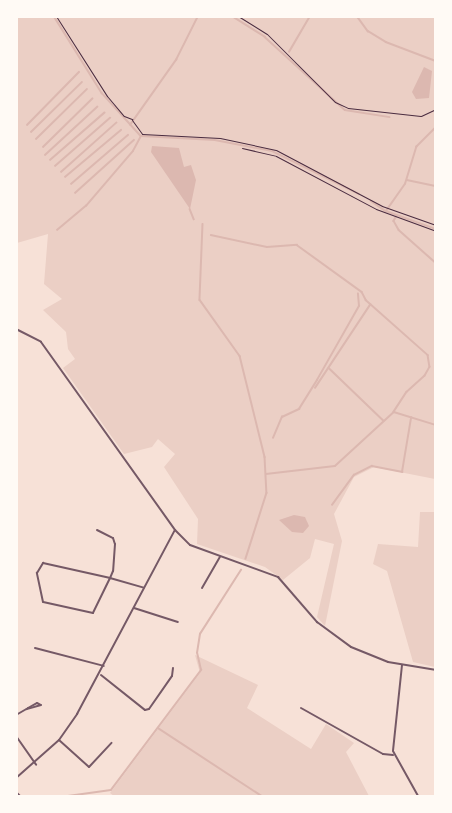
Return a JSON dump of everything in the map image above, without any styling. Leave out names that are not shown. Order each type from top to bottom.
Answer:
[{"type":"street","points":[[16,329],[28,332],[41,342],[175,530],[195,548],[278,577],[334,637],[361,652],[402,665],[435,670]]},
{"type":"street","points":[[97,530],[115,540],[110,578],[93,613],[89,614],[43,602],[37,569],[47,563],[110,578],[144,588]]},
{"type":"street","points":[[16,778],[36,765],[59,740],[100,674],[175,530]]},
{"type":"street","points":[[202,588],[220,557]]},
{"type":"street","points":[[134,608],[178,622]]},
{"type":"street","points":[[34,648],[104,666]]},
{"type":"street","points":[[402,665],[393,755],[418,796]]},
{"type":"street","points":[[100,674],[145,710],[149,709],[172,676],[172,668]]},
{"type":"street","points":[[301,708],[383,754],[393,755]]},
{"type":"street","points":[[16,715],[27,709]]},
{"type":"street","points":[[16,736],[36,765]]},
{"type":"street","points":[[59,740],[89,767],[111,743]]},
{"type":"street","points":[[16,792],[20,796]]},
{"type":"path","points":[[56,16],[107,96],[124,116],[132,119],[142,134],[220,138],[266,147],[389,210],[435,225]]},
{"type":"path","points":[[238,16],[267,34],[335,102],[348,108],[422,116],[435,109]]},
{"type":"path","points":[[242,148],[276,156],[396,218],[435,231]]},
{"type":"shaded area","points":[[17,17],[435,17],[435,479],[374,467],[354,477],[334,514],[342,541],[325,626],[317,617],[334,544],[315,539],[310,558],[283,580],[265,567],[197,544],[198,519],[164,467],[175,454],[158,439],[152,447],[124,454],[63,368],[75,359],[68,349],[66,332],[43,310],[62,299],[44,284],[48,234],[17,243]]},
{"type":"shaded area","points":[[424,67],[432,71],[429,98],[416,99],[412,92]]},
{"type":"shaded area","points":[[152,146],[179,148],[184,167],[191,165],[196,180],[190,209],[151,152]]},
{"type":"shaded area","points":[[420,512],[435,512],[435,667],[413,662],[387,571],[373,564],[378,544],[418,547]]},
{"type":"shaded area","points":[[294,515],[305,517],[309,526],[303,533],[292,532],[279,520]]},
{"type":"shaded area","points":[[195,655],[258,685],[247,708],[311,749],[326,724],[354,743],[346,752],[369,796],[114,796],[110,793],[200,673]]},
{"type":"waterway","points":[[54,16],[102,93],[141,136],[215,140],[272,151],[359,194]]},
{"type":"waterway","points":[[130,125],[176,60],[198,16]]},
{"type":"waterway","points":[[232,16],[265,37],[345,110],[389,117]]},
{"type":"waterway","points":[[289,52],[310,16]]},
{"type":"waterway","points":[[357,16],[368,31],[386,42],[436,61]]},
{"type":"waterway","points":[[27,125],[79,72]]},
{"type":"waterway","points":[[31,132],[82,82]]},
{"type":"waterway","points":[[36,139],[87,89]]},
{"type":"waterway","points":[[43,147],[92,99]]},
{"type":"waterway","points":[[45,155],[97,107]]},
{"type":"waterway","points":[[50,160],[104,113]]},
{"type":"waterway","points":[[55,166],[110,118]]},
{"type":"waterway","points":[[61,172],[116,123]]},
{"type":"waterway","points":[[386,211],[405,184],[416,147],[436,127]]},
{"type":"waterway","points":[[65,177],[121,130]]},
{"type":"waterway","points":[[71,184],[128,135]]},
{"type":"waterway","points":[[57,230],[86,206],[133,151],[141,136]]},
{"type":"waterway","points":[[75,193],[134,140]]},
{"type":"waterway","points":[[407,180],[436,186]]},
{"type":"waterway","points":[[371,201],[386,211],[436,229]]},
{"type":"waterway","points":[[190,209],[194,219]]},
{"type":"waterway","points":[[397,216],[394,221],[399,230],[436,263]]},
{"type":"waterway","points":[[203,224],[200,300],[240,356],[265,457],[267,493],[246,559]]},
{"type":"waterway","points":[[211,235],[267,247],[297,245],[362,292],[366,300],[428,355],[430,367],[425,376],[407,392],[394,412]]},
{"type":"waterway","points":[[273,438],[282,417],[299,409],[317,380],[359,306],[358,294]]},
{"type":"waterway","points":[[315,388],[370,305]]},
{"type":"waterway","points":[[329,368],[384,421]]},
{"type":"waterway","points":[[266,474],[335,466],[394,412],[436,425]]},
{"type":"waterway","points":[[332,505],[354,475],[372,466],[402,472],[411,418]]},
{"type":"waterway","points":[[68,796],[111,790],[201,670],[197,653],[200,634],[241,570]]},
{"type":"waterway","points":[[158,728],[262,796]]}]
